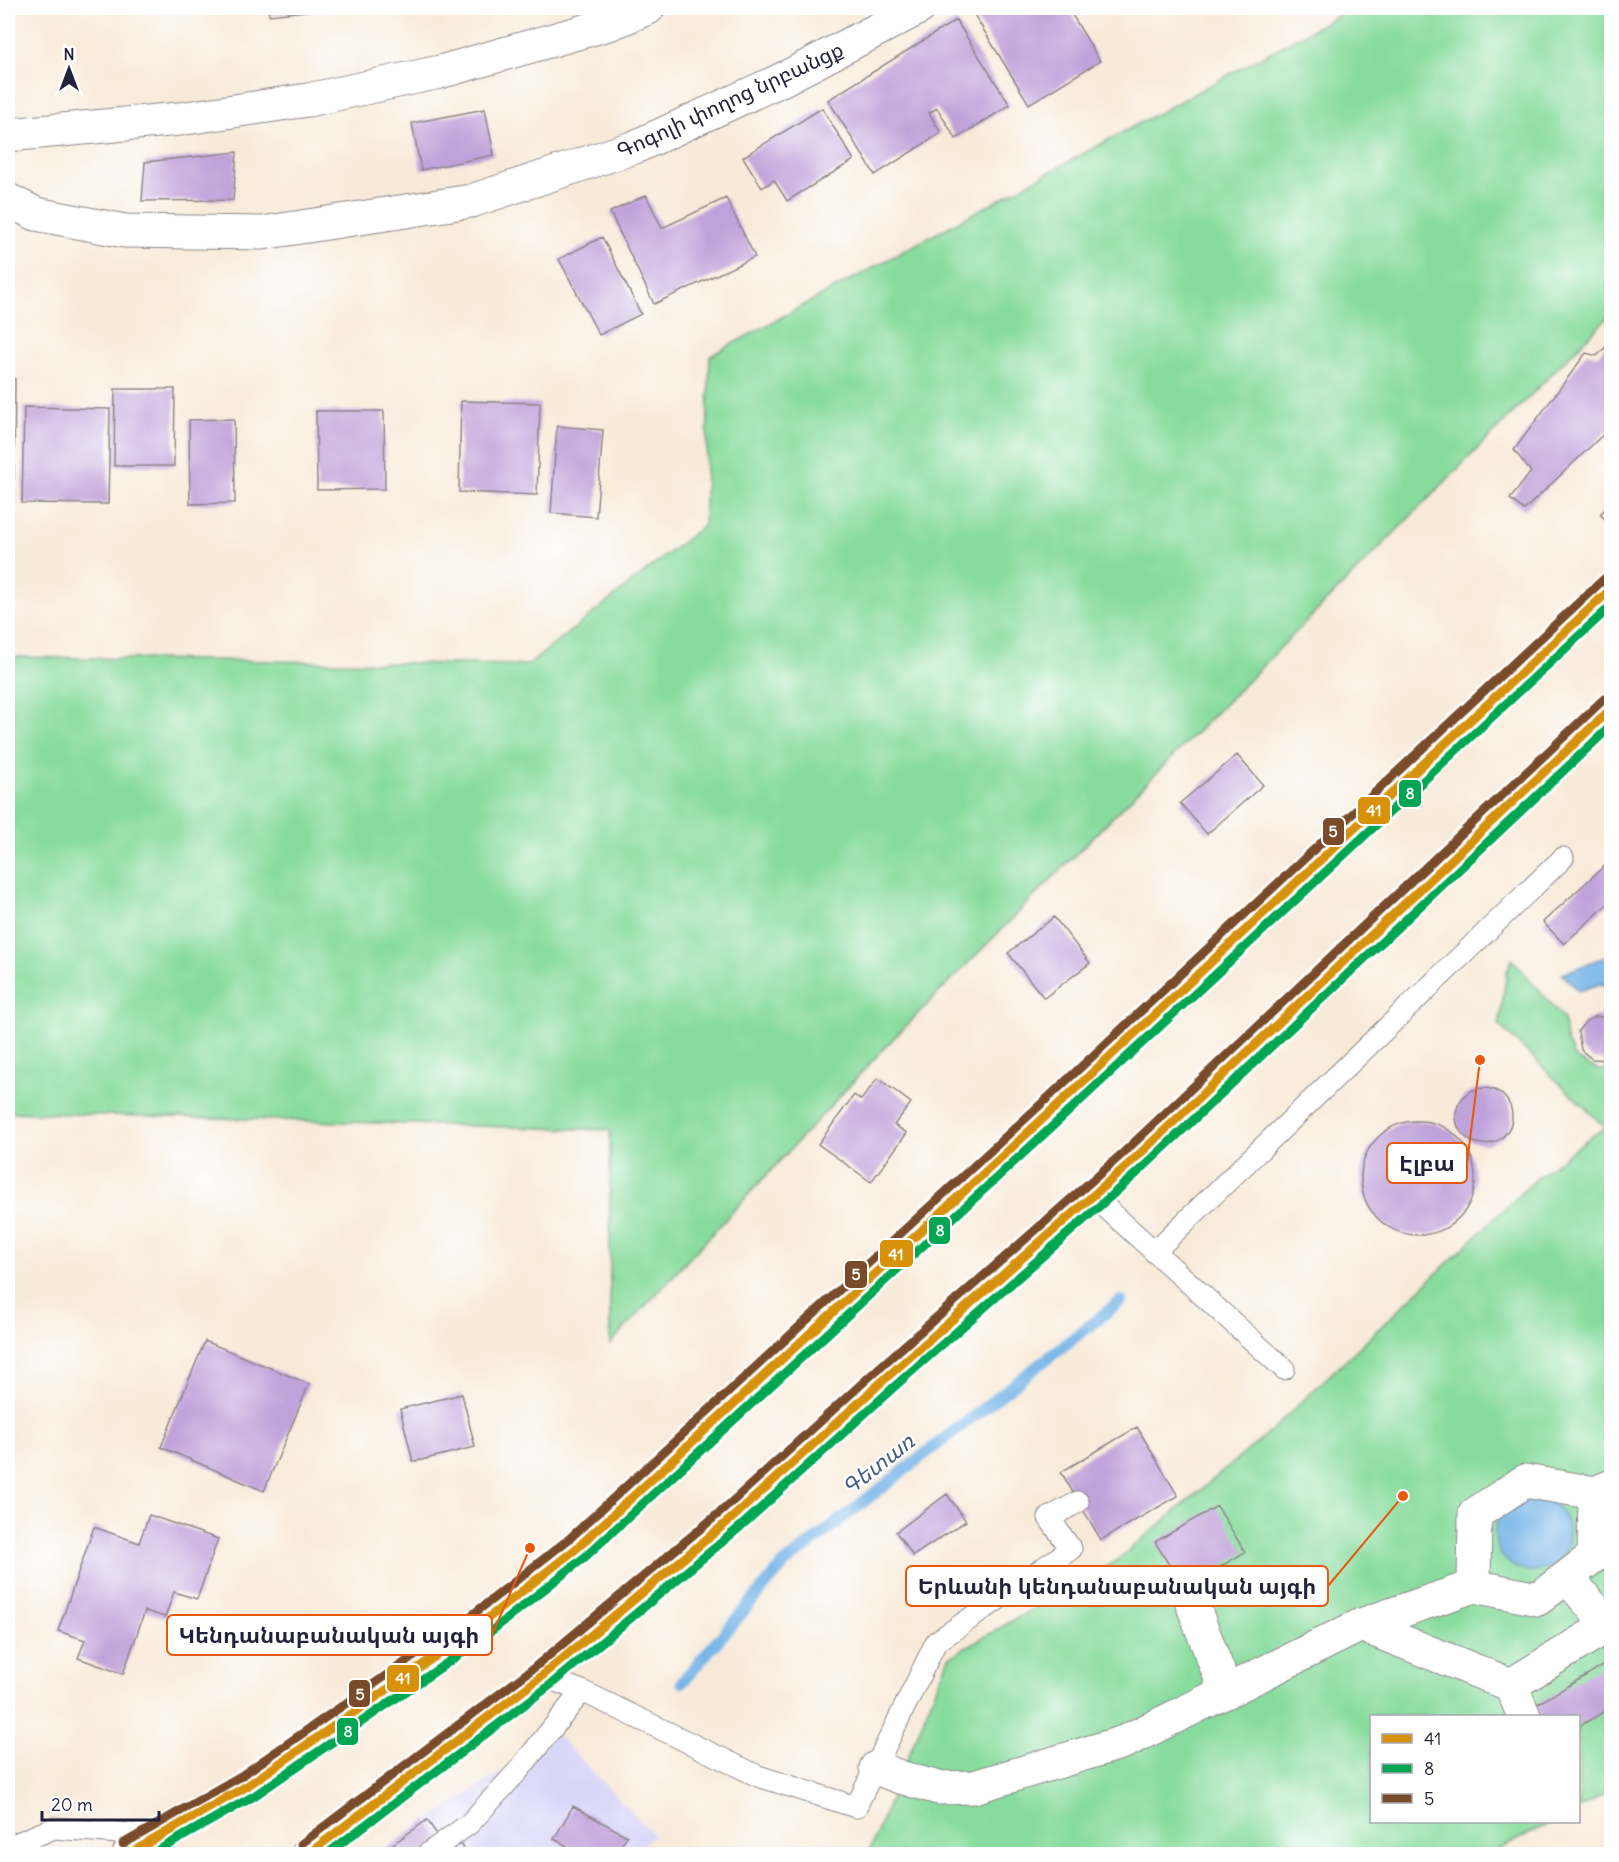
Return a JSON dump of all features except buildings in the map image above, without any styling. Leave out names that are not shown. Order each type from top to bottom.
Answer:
[{"type":"main road","points":[[8,135],[179,119],[308,100],[440,72],[609,24],[648,8]]},
{"type":"main road","name":"Գոգոլի փողոց նրբանցք","points":[[8,200],[36,214],[125,231],[262,233],[471,201],[635,147],[784,78],[919,8]]},
{"type":"main road","points":[[129,1854],[247,1786],[469,1633],[577,1548],[1069,1095],[1611,588]]},
{"type":"main road","points":[[308,1854],[542,1676],[732,1518],[886,1377],[1130,1163],[1611,708]]},
{"type":"main road","points":[[876,1768],[938,1788],[974,1787],[1124,1742],[1361,1626],[1474,1586],[1538,1599],[1594,1556],[1603,1490],[1525,1481],[1475,1514],[1474,1586]]},
{"type":"main road","points":[[1511,1685],[1610,1627],[1567,1577]]},
{"type":"main road","points":[[1192,1603],[1226,1692]]},
{"type":"main road","points":[[1361,1626],[1511,1685],[1524,1715]]},
{"type":"lane","points":[[1154,1252],[1563,858]]},
{"type":"lane","points":[[1093,1196],[1284,1369]]},
{"type":"lane","points":[[542,1676],[582,1691],[758,1776],[856,1807],[936,1642],[1071,1549],[1049,1518],[1078,1502]]},
{"type":"lane","points":[[427,1854],[469,1824],[518,1772],[582,1691]]},
{"type":"lane","points":[[8,1847],[54,1828],[159,1836]]},
{"type":"shaded area","points":[[557,1735],[654,1835],[635,1854],[377,1854]]},
{"type":"green space","points":[[1352,8],[1611,8],[1611,314],[887,1045],[610,1344],[610,1130],[8,1112],[8,657],[528,665],[704,525],[710,356]]},
{"type":"green space","points":[[1512,959],[1564,1019],[1566,1040],[1575,1058],[1598,1070],[1611,1070],[1611,1121],[1604,1126],[1499,1025],[1507,971]]},
{"type":"green space","points":[[1611,1125],[1611,1790],[1580,1807],[1580,1715],[1370,1715],[1370,1823],[1550,1823],[1491,1854],[868,1854],[949,1657],[1116,1561],[1271,1431],[1538,1177],[1590,1137]]},
{"type":"water","points":[[1611,954],[1611,986],[1600,984],[1579,991],[1562,974]]},
{"type":"water","points":[[1532,1497],[1546,1500],[1558,1508],[1566,1520],[1569,1534],[1566,1548],[1558,1560],[1546,1568],[1532,1571],[1518,1568],[1506,1560],[1498,1548],[1495,1534],[1498,1520],[1506,1508],[1518,1500]]},
{"type":"waterway","name":"Գետառ","points":[[682,1682],[784,1564],[1121,1301]]},
{"type":"transit line","name":"5","points":[[123,1844],[241,1776],[462,1623],[569,1539],[1052,1094],[1604,579]]},
{"type":"transit line","name":"41","points":[[129,1854],[247,1786],[469,1633],[577,1548],[1060,1103],[1612,588]]},
{"type":"transit line","name":"8","points":[[152,1854],[254,1796],[476,1643],[585,1557],[1068,1112],[1612,605]]},
{"type":"transit line","name":"5","points":[[301,1844],[535,1667],[724,1509],[879,1368],[1122,1154],[1604,699]]},
{"type":"transit line","name":"41","points":[[308,1854],[542,1676],[732,1518],[887,1377],[1130,1163],[1612,708]]},
{"type":"transit line","name":"8","points":[[327,1854],[549,1686],[740,1527],[895,1386],[1138,1172],[1612,725]]},
{"type":"place","name":"Էլբա","points":[[1480,1060]]},
{"type":"place","name":"Երևանի կենդանաբանական այգի","points":[[1403,1496]]},
{"type":"place","name":"Կենդանաբանական այգի","points":[[530,1548]]}]
